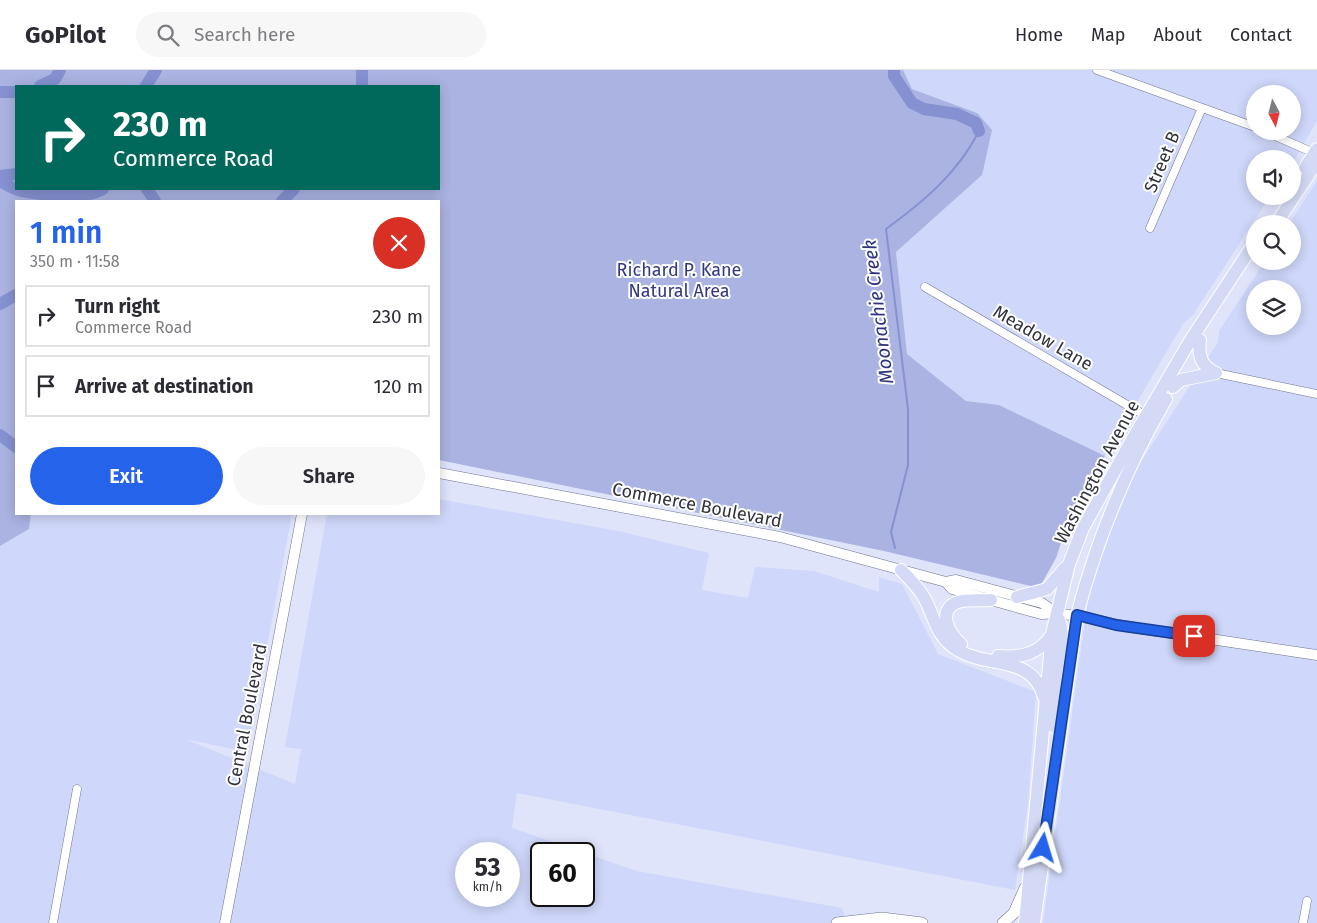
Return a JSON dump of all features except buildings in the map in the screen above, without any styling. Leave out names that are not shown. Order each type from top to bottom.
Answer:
[{"type":"main road","points":[[1301,174],[1316,155]]},
{"type":"main road","points":[[1281,215],[1316,155]]},
{"type":"main road","name":"Washington Avenue","points":[[1025,923],[1040,783],[1045,700],[1052,634],[1055,612],[1069,564],[1096,503],[1192,340],[1246,256]]},
{"type":"main road","name":"Washington Avenue","points":[[1034,923],[1077,615],[1089,570],[1120,488],[1140,446],[1200,340],[1246,270]]},
{"type":"main road","points":[[1200,340],[1200,360],[1208,370],[1216,374]]},
{"type":"main road","points":[[1173,387],[1182,380],[1216,374]]},
{"type":"main road","points":[[1016,597],[1046,588],[1069,564]]},
{"type":"main road","points":[[900,570],[919,590],[938,632],[952,646],[968,655],[1030,672],[1039,683],[1045,700]]},
{"type":"main road","points":[[991,600],[958,602],[950,608],[946,616],[946,626],[953,638],[968,648],[997,656],[1015,658],[1032,654],[1046,644],[1052,634]]},
{"type":"main road","points":[[1055,612],[1061,622],[1061,634],[1055,683],[1055,764]]},
{"type":"main road","points":[[1003,923],[1019,905],[1030,874]]},
{"type":"main road","points":[[837,923],[882,918],[922,923]]},
{"type":"street","points":[[1097,70],[1246,125]]},
{"type":"street","name":"Street B","points":[[1150,228],[1202,108]]},
{"type":"street","points":[[1284,140],[1316,155]]},
{"type":"street","name":"Meadow Lane","points":[[925,287],[1146,416]]},
{"type":"street","points":[[1216,374],[1317,394]]},
{"type":"street","name":"Commerce Boulevard","points":[[440,473],[772,535],[946,582],[956,580],[1042,603],[1055,612]]},
{"type":"street","name":"Central Boulevard","points":[[225,923],[302,515]]},
{"type":"street","name":"Commerce Boulevard","points":[[946,582],[952,589],[1041,614],[1055,612]]},
{"type":"street","points":[[1055,612],[1077,615],[1116,625],[1317,655]]},
{"type":"street","points":[[53,923],[77,789]]},
{"type":"street","points":[[1303,923],[1307,901]]},
{"type":"shaded area","points":[[903,70],[1317,70],[1317,121],[1300,150],[1246,150],[1246,205],[1264,205],[1258,215],[1246,215],[1246,233],[1193,315],[1183,324],[1105,456],[999,405],[966,401],[907,354],[896,252],[982,175],[977,113],[912,89]]},
{"type":"shaded area","points":[[1317,181],[1317,923],[1043,923],[1088,599],[1102,543],[1127,484],[1218,342],[1219,331],[1246,290],[1246,335],[1301,335],[1301,280],[1253,280],[1259,270],[1301,270],[1301,215],[1295,215]]},
{"type":"shaded area","points":[[440,499],[618,531],[709,553],[702,590],[748,598],[755,567],[814,571],[879,592],[879,577],[902,584],[938,654],[1036,692],[1028,804],[1015,890],[517,793],[512,828],[553,842],[530,842],[530,907],[595,907],[595,857],[637,871],[842,908],[848,923],[0,923],[0,546],[29,529],[31,515],[292,515],[247,752],[185,739],[295,784],[301,749],[285,747],[327,515],[440,515]]},
{"type":"green space","name":"Richard P. Kane Natural Area","points":[[0,70],[903,70],[912,89],[977,113],[992,130],[982,175],[896,252],[907,354],[966,401],[999,405],[1105,456],[1083,492],[1064,534],[1056,558],[1039,588],[884,551],[440,460],[440,200],[15,200],[15,515],[31,515],[29,529],[0,546]]},
{"type":"waterway","points":[[42,85],[55,79],[60,70]]},
{"type":"waterway","points":[[147,85],[156,70]]},
{"type":"waterway","points":[[362,70],[362,85]]},
{"type":"waterway","name":"Moonachie Creek","points":[[894,70],[894,76],[912,103],[924,109],[957,114],[976,123],[979,131]]},
{"type":"waterway","points":[[0,92],[15,92]]},
{"type":"waterway","name":"Moonachie Creek","points":[[895,548],[891,532],[908,465],[908,409],[886,229],[938,186],[961,160],[979,131]]},
{"type":"waterway","points":[[0,176],[15,174]]},
{"type":"waterway","points":[[0,181],[15,188]]},
{"type":"waterway","points":[[19,190],[74,196],[101,190]]},
{"type":"waterway","points":[[148,190],[154,200]]},
{"type":"waterway","points":[[283,200],[293,190]]},
{"type":"waterway","points":[[0,304],[15,296]]},
{"type":"waterway","points":[[0,435],[15,446]]},
{"type":"route","points":[[1043,848],[1077,615],[1116,625],[1194,636]]}]
